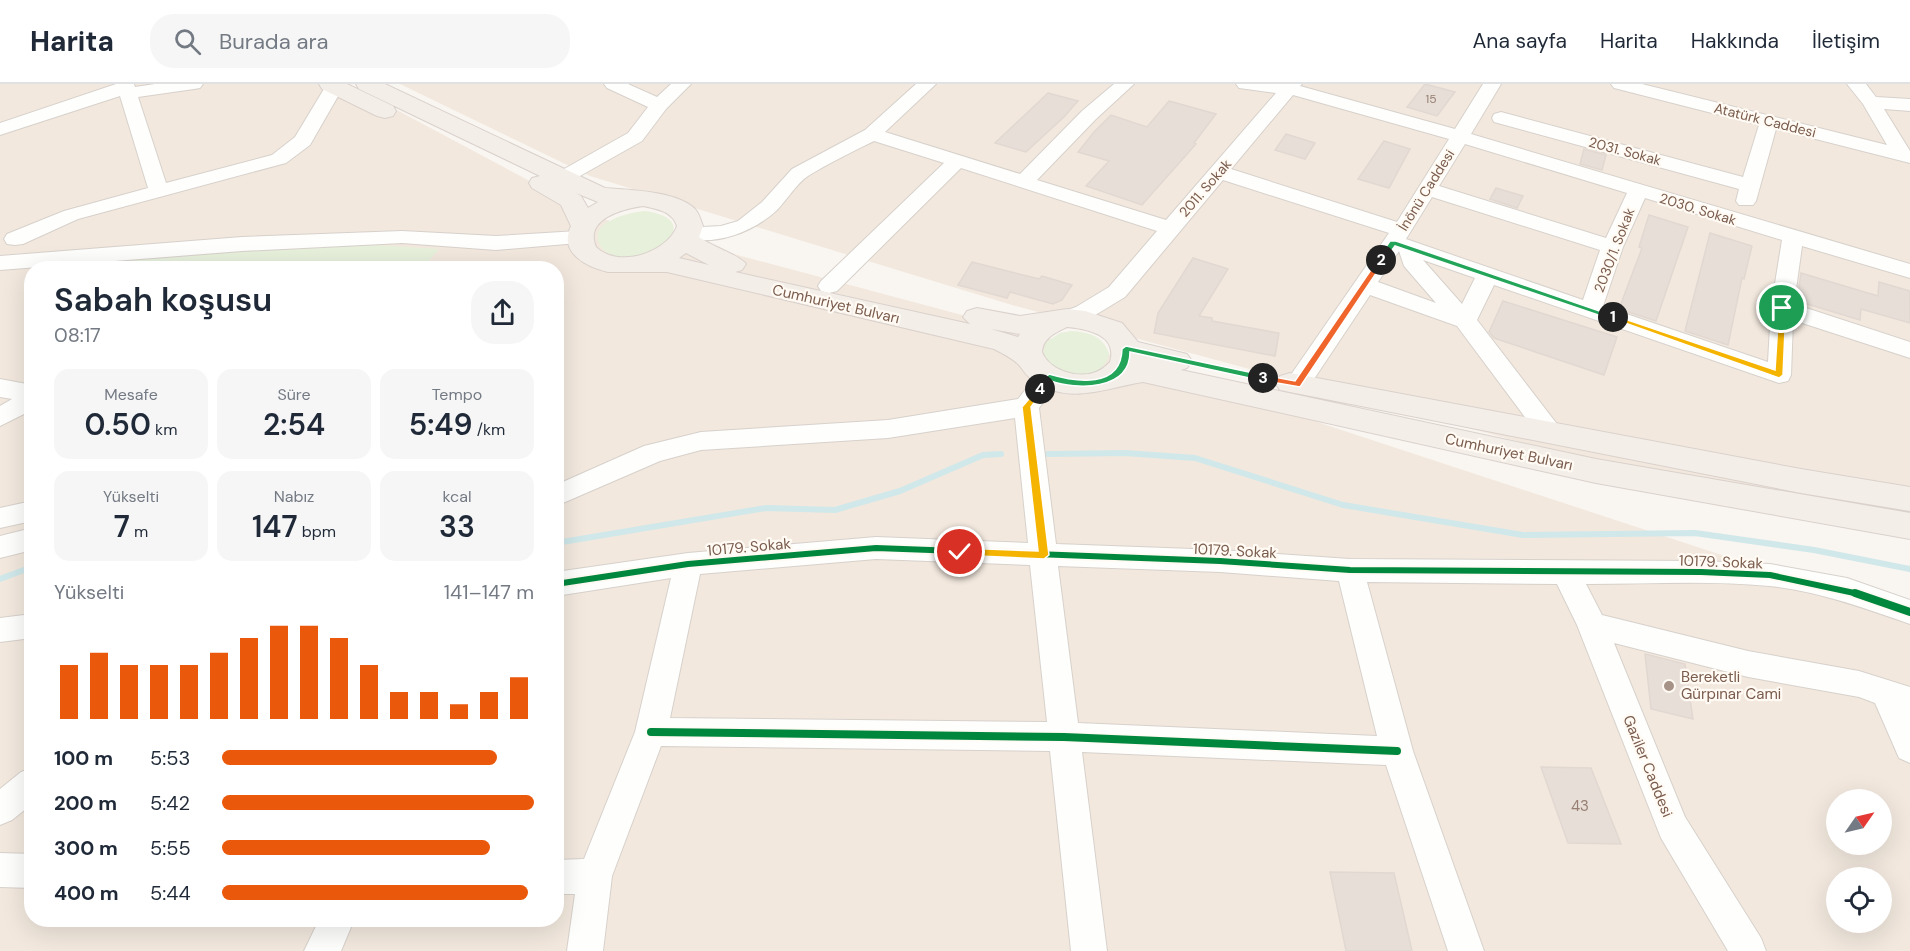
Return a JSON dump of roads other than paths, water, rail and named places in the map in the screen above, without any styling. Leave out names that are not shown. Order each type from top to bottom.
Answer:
[{"type":"main road","points":[[334,85],[553,189],[572,201],[581,231],[580,248],[589,257],[610,265],[637,265],[671,254],[688,236],[690,222],[685,213],[675,205],[660,201],[600,195],[368,84]]},
{"type":"main road","points":[[581,231],[593,215],[608,207],[643,199]]},
{"type":"main road","points":[[688,236],[696,249],[712,259],[780,277],[1020,325],[1060,320],[1098,322],[1111,329],[1123,343],[1150,356],[1551,434],[1910,499]]},
{"type":"main road","name":"Cumhuriyet Bulvarı","points":[[637,265],[667,264],[1003,341],[1040,367]]},
{"type":"main road","points":[[1060,320],[1040,327],[1032,336],[1028,347],[1040,367],[1064,382],[1080,384],[1110,377],[1120,369],[1126,359],[1123,343]]},
{"type":"main road","name":"Cumhuriyet Bulvarı","points":[[1110,377],[1143,372],[1596,471],[1910,526]]},
{"type":"street","points":[[67,84],[79,104]]},
{"type":"street","points":[[0,129],[128,88],[194,84]]},
{"type":"street","points":[[613,84],[659,105]]},
{"type":"street","points":[[564,177],[634,137],[659,105],[682,84]]},
{"type":"street","points":[[688,236],[722,232],[745,225],[768,206],[800,173],[872,134],[927,84]]},
{"type":"street","points":[[1023,183],[1089,115],[1125,84]]},
{"type":"street","name":"2030. Sokak","points":[[1245,84],[1292,86],[1910,271]]},
{"type":"street","name":"İnönü Caddesi","points":[[1297,385],[1365,285],[1401,240],[1426,189],[1492,84]]},
{"type":"street","name":"Atatürk Caddesi","points":[[1620,84],[1906,156]]},
{"type":"street","points":[[1856,84],[1871,102],[1906,156]]},
{"type":"street","points":[[6,248],[80,213],[279,159],[303,141],[334,85]]},
{"type":"street","name":"2011. Sokak","points":[[1117,292],[1292,86]]},
{"type":"street","points":[[128,88],[159,191]]},
{"type":"street","points":[[1871,102],[1910,105]]},
{"type":"street","name":"2031. Sokak","points":[[1501,118],[1749,185]]},
{"type":"street","points":[[1742,222],[1749,185],[1769,121]]},
{"type":"street","points":[[872,134],[1170,228]]},
{"type":"street","points":[[829,286],[957,161]]},
{"type":"street","points":[[1219,172],[1488,275],[1779,375],[1782,308],[1793,237]]},
{"type":"street","points":[[1426,189],[1612,248]]},
{"type":"street","name":"2030/1. Sokak","points":[[1591,310],[1612,248],[1638,191]]},
{"type":"street","points":[[6,248],[242,244],[402,237],[496,243],[581,231]]},
{"type":"street","points":[[1401,240],[1412,261],[1465,321],[1551,434]]},
{"type":"street","points":[[1465,321],[1488,275]]},
{"type":"street","points":[[1365,285],[1465,321]]},
{"type":"street","points":[[1060,320],[1084,312],[1117,292]]},
{"type":"street","points":[[1117,292],[1113,321],[1123,343]]},
{"type":"street","points":[[1782,308],[1910,350]]},
{"type":"street","points":[[1040,367],[1026,407],[1089,951]]},
{"type":"street","points":[[0,388],[24,394]]},
{"type":"street","points":[[0,417],[24,401]]},
{"type":"street","points":[[564,492],[653,453],[701,441],[888,429],[1026,407]]},
{"type":"street","points":[[0,518],[24,513]]},
{"type":"street","points":[[0,547],[24,541]]},
{"type":"street","name":"10179. Sokak","points":[[564,583],[688,564],[876,548],[1220,561],[1350,570],[1701,572],[1770,575],[1847,590],[1910,612]]},
{"type":"street","points":[[585,951],[595,876],[651,732],[688,564]]},
{"type":"street","points":[[1350,570],[1397,751],[1466,951]]},
{"type":"street","name":"Gaziler Caddesi","points":[[1566,573],[1592,625],[1673,827],[1748,951]]},
{"type":"street","points":[[1592,625],[1748,664],[1859,684],[1899,698],[1910,748]]},
{"type":"street","points":[[0,630],[24,627]]},
{"type":"street","points":[[651,732],[1064,737],[1397,751]]},
{"type":"street","points":[[0,809],[24,790]]},
{"type":"street","points":[[0,870],[24,871]]},
{"type":"street","points":[[564,877],[595,876]]},
{"type":"street","points":[[322,951],[334,927]]},
{"type":"waterway","points":[[1048,454],[1125,453],[1195,458],[1343,505],[1523,535],[1695,533],[1814,550],[1910,569]]},
{"type":"waterway","points":[[564,542],[766,508],[835,510],[900,491],[983,455],[1001,454]]},
{"type":"waterway","points":[[0,579],[24,570]]},
{"type":"place","name":"Bereketli Gürpınar Cami","points":[[1669,686]]}]
